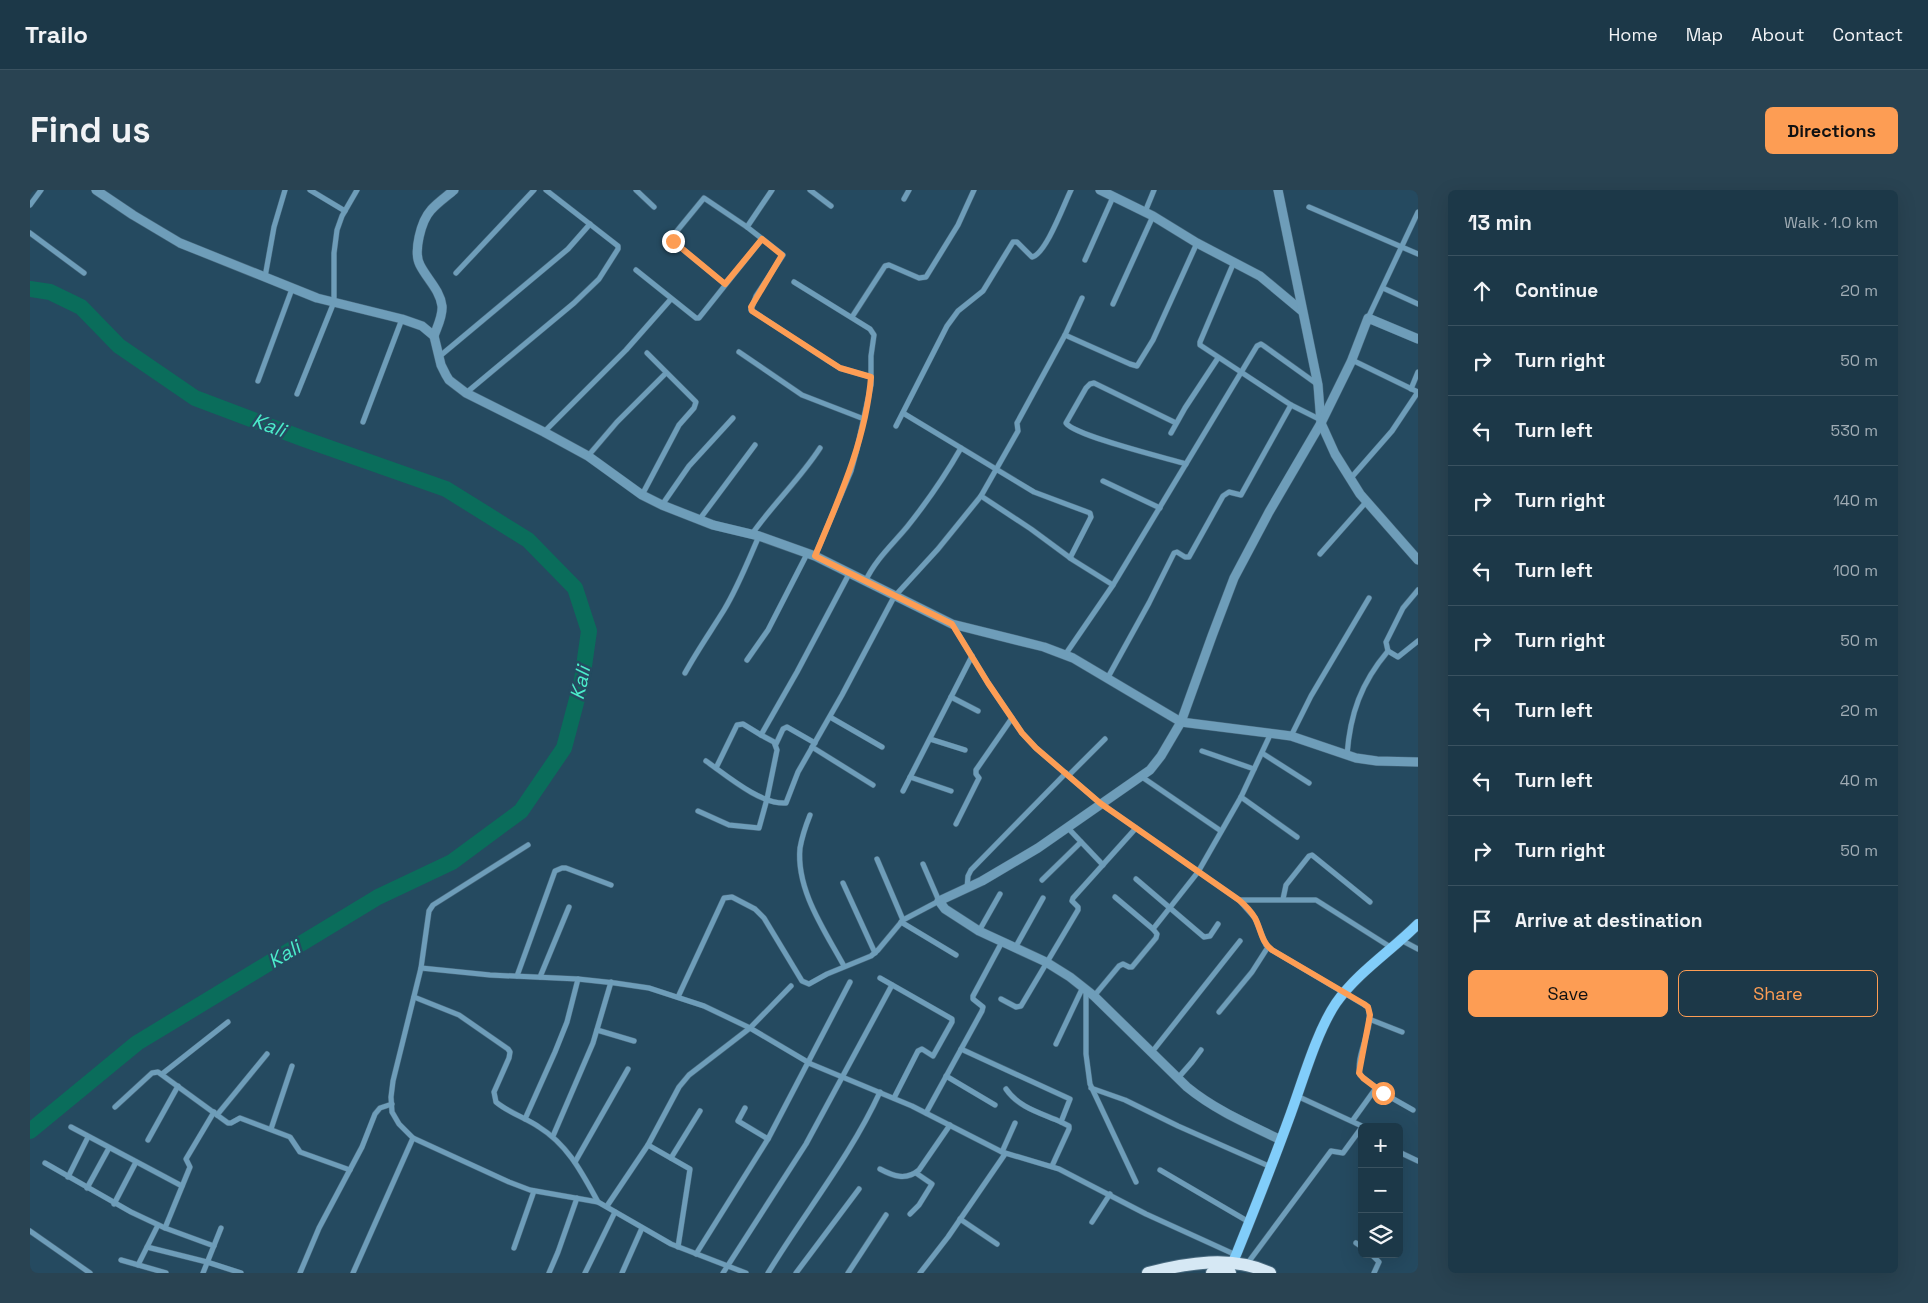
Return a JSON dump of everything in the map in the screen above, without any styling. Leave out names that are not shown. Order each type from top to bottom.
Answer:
[{"type":"main road","points":[[1231,1267],[1327,1020],[1345,992],[1358,977],[1418,924]]},
{"type":"main road","points":[[1212,1273],[1247,1264],[1270,1273]]},
{"type":"main road","points":[[1148,1273],[1180,1265],[1231,1267]]},
{"type":"street","points":[[30,205],[41,190]]},
{"type":"street","points":[[96,190],[132,216],[180,243],[317,298],[402,319],[422,326],[434,336],[443,370],[449,380],[466,393],[588,456],[642,495],[662,505],[725,529],[755,535],[811,555],[952,624],[1044,647],[1065,655],[1181,722],[1291,736],[1347,755],[1377,761],[1418,762]]},
{"type":"street","points":[[265,278],[274,227],[284,190]]},
{"type":"street","points":[[310,190],[345,210]]},
{"type":"street","points":[[297,394],[334,302],[337,230],[345,210],[357,190]]},
{"type":"street","points":[[434,336],[440,320],[442,306],[440,297],[419,264],[418,249],[423,223],[430,210],[454,190]]},
{"type":"street","points":[[456,273],[534,190]]},
{"type":"street","points":[[466,393],[574,303],[604,274],[618,248],[546,190]]},
{"type":"street","points":[[636,190],[654,207]]},
{"type":"street","points":[[747,227],[772,190]]},
{"type":"street","points":[[810,190],[831,206]]},
{"type":"street","points":[[904,199],[909,190]]},
{"type":"street","points":[[852,317],[885,266],[889,265],[919,278],[926,277],[958,225],[974,190]]},
{"type":"street","points":[[896,426],[932,354],[958,311],[983,291],[1013,242],[1017,242],[1032,257],[1040,254],[1071,190]]},
{"type":"street","points":[[1100,190],[1149,214],[1197,243],[1265,279],[1302,311]]},
{"type":"street","points":[[1113,304],[1149,214],[1154,190]]},
{"type":"street","points":[[1278,190],[1317,384],[1321,422],[1335,454],[1350,479],[1418,560]]},
{"type":"street","points":[[1086,260],[1113,197]]},
{"type":"street","points":[[725,284],[675,244],[672,237],[704,198],[747,227],[782,255],[756,296],[751,307],[752,311],[840,368],[871,377]]},
{"type":"street","points":[[1309,207],[1418,254]]},
{"type":"street","points":[[678,997],[721,902],[728,897],[732,897],[755,910],[764,918],[804,983],[813,983],[827,974],[875,953],[902,921],[967,888],[1038,848],[1150,770],[1161,756],[1181,722],[1234,578],[1268,512],[1321,422],[1352,360],[1368,318],[1418,212]]},
{"type":"street","points":[[440,356],[568,249],[590,224]]},
{"type":"street","points":[[30,232],[84,273]]},
{"type":"street","points":[[636,270],[696,318],[700,318],[762,239]]},
{"type":"street","points":[[1065,335],[1138,366],[1153,340],[1197,243]]},
{"type":"street","points":[[1234,261],[1200,342],[1202,348],[1321,422]]},
{"type":"street","points":[[747,660],[772,622],[811,555],[851,471],[864,419],[871,377],[870,356],[874,334],[870,329],[794,282]]},
{"type":"street","points":[[1383,288],[1418,304]]},
{"type":"street","points":[[258,381],[292,289]]},
{"type":"street","points":[[706,761],[748,790],[767,799],[786,803],[798,772],[830,717],[894,597],[938,549],[981,496],[997,469],[1018,430],[1017,423],[1065,335],[1082,298]]},
{"type":"street","points":[[544,432],[626,350],[672,299]]},
{"type":"street","points":[[1368,318],[1418,339]]},
{"type":"street","points":[[363,422],[402,319]]},
{"type":"street","points":[[1065,655],[1114,585],[1257,346],[1261,344],[1317,384]]},
{"type":"street","points":[[739,352],[802,395],[864,419]]},
{"type":"street","points":[[642,495],[680,425],[694,408],[696,402],[647,353]]},
{"type":"street","points":[[1171,433],[1218,358]]},
{"type":"street","points":[[1350,479],[1392,431],[1418,392],[1352,360]]},
{"type":"street","points":[[1411,389],[1418,372]]},
{"type":"street","points":[[588,456],[617,422],[666,373]]},
{"type":"street","points":[[1176,423],[1094,383],[1086,388],[1066,423],[1078,431],[1109,442],[1186,464]]},
{"type":"street","points":[[1108,679],[1174,553],[1177,552],[1185,557],[1189,557],[1223,496],[1229,492],[1241,495],[1291,405]]},
{"type":"street","points":[[903,413],[1034,492],[1090,513],[1091,517],[1070,558]]},
{"type":"street","points":[[662,505],[689,466],[733,418]]},
{"type":"street","points":[[699,520],[755,445]]},
{"type":"street","points":[[685,673],[708,632],[725,609],[742,576],[755,535],[779,499],[802,474],[820,448]]},
{"type":"street","points":[[865,582],[872,568],[929,500],[961,448]]},
{"type":"street","points":[[1103,481],[1160,508]]},
{"type":"street","points":[[981,496],[1031,529],[1070,558],[1114,585]]},
{"type":"street","points":[[1320,554],[1367,501]]},
{"type":"street","points":[[761,735],[849,574]]},
{"type":"street","points":[[1418,590],[1403,608],[1386,643],[1388,651],[1398,657],[1418,641]]},
{"type":"street","points":[[1291,736],[1311,696],[1369,598]]},
{"type":"street","points":[[952,624],[1022,733],[1036,748],[1100,803],[1239,900],[1255,918],[1268,947],[1368,1007],[1369,1019],[1359,1073],[1376,1088],[1413,1110]]},
{"type":"street","points":[[1347,755],[1352,716],[1370,676],[1388,651]]},
{"type":"street","points":[[903,791],[972,656]]},
{"type":"street","points":[[951,697],[978,710]]},
{"type":"street","points":[[830,717],[882,747]]},
{"type":"street","points":[[956,824],[979,778],[976,770],[1012,718]]},
{"type":"street","points":[[716,768],[737,725],[743,724],[776,744]]},
{"type":"street","points":[[698,811],[728,825],[759,828],[762,823],[777,750],[776,744],[787,727],[873,785]]},
{"type":"street","points":[[1153,929],[1198,872],[1241,797],[1271,733]]},
{"type":"street","points":[[967,888],[967,881],[971,870],[1105,738]]},
{"type":"street","points":[[930,739],[965,750]]},
{"type":"street","points":[[1202,751],[1254,769]]},
{"type":"street","points":[[1262,753],[1309,783]]},
{"type":"street","points":[[910,776],[951,791]]},
{"type":"street","points":[[1142,777],[1221,831]]},
{"type":"street","points":[[1241,797],[1297,837]]},
{"type":"street","points":[[810,814],[800,847],[800,865],[804,883],[812,906],[844,966]]},
{"type":"street","points":[[1067,827],[1103,865]]},
{"type":"street","points":[[1001,999],[1020,1007],[1078,910],[1078,907],[1072,901],[1073,898],[1136,828]]},
{"type":"street","points":[[1042,880],[1082,842]]},
{"type":"street","points":[[528,845],[434,905],[430,911],[421,968],[393,1081],[392,1112],[399,1124],[414,1138],[508,1182],[534,1191],[598,1202],[678,1247],[746,1273]]},
{"type":"street","points":[[1283,899],[1286,885],[1309,856],[1312,855],[1370,902]]},
{"type":"street","points":[[877,859],[902,921],[956,955]]},
{"type":"street","points":[[923,864],[939,901],[945,909],[979,931],[1058,968],[1094,996],[1202,1100],[1218,1110],[1281,1140]]},
{"type":"street","points":[[517,976],[555,871],[566,868],[611,885]]},
{"type":"street","points":[[1136,879],[1206,938],[1210,936],[1218,924]]},
{"type":"street","points":[[843,883],[875,953]]},
{"type":"street","points":[[979,931],[1000,894]]},
{"type":"street","points":[[1094,996],[1119,966],[1123,964],[1132,967],[1157,936],[1153,929],[1115,897]]},
{"type":"street","points":[[1015,948],[1043,898]]},
{"type":"street","points":[[1239,900],[1316,900],[1393,948]]},
{"type":"street","points":[[540,977],[569,907]]},
{"type":"street","points":[[1402,940],[1418,949]]},
{"type":"street","points":[[1152,1052],[1240,941]]},
{"type":"street","points":[[926,1113],[983,1008],[982,1005],[973,999],[973,996],[1002,942]]},
{"type":"street","points":[[1219,1012],[1252,972],[1268,947]]},
{"type":"street","points":[[421,968],[611,982],[648,988],[704,1006],[750,1028],[809,1063],[894,1098],[1004,1153],[1052,1166],[1110,1194],[1231,1267]]},
{"type":"street","points":[[880,978],[952,1020],[933,1056],[922,1049],[918,1051],[894,1098]]},
{"type":"street","points":[[525,1119],[555,1052],[578,979]]},
{"type":"street","points":[[553,1136],[598,1030],[611,982]]},
{"type":"street","points":[[696,1254],[768,1140],[850,982]]},
{"type":"street","points":[[722,1273],[806,1144],[892,985]]},
{"type":"street","points":[[607,1206],[648,1145],[689,1074],[750,1028],[791,986]]},
{"type":"street","points":[[1056,1044],[1084,988]]},
{"type":"street","points":[[1084,988],[1086,1054],[1091,1088],[1136,1182]]},
{"type":"street","points":[[414,997],[458,1015],[508,1049],[510,1052],[509,1058],[497,1082],[494,1098],[500,1106],[553,1136],[575,1162],[598,1202]]},
{"type":"street","points":[[1369,1019],[1402,1032]]},
{"type":"street","points":[[162,1074],[228,1022]]},
{"type":"street","points":[[598,1030],[634,1041]]},
{"type":"street","points":[[961,1049],[1070,1099],[1061,1122]]},
{"type":"street","points":[[1178,1078],[1201,1050]]},
{"type":"street","points":[[165,1228],[190,1167],[186,1159],[216,1114],[267,1054]]},
{"type":"street","points":[[272,1129],[292,1066]]},
{"type":"street","points":[[575,1162],[628,1069]]},
{"type":"street","points":[[116,1107],[155,1072],[162,1074],[228,1123],[240,1118],[272,1129],[290,1137],[300,1152],[350,1170]]},
{"type":"street","points":[[946,1076],[995,1105]]},
{"type":"street","points":[[148,1140],[178,1086]]},
{"type":"street","points":[[1091,1088],[1125,1100],[1270,1167]]},
{"type":"street","points":[[1353,1120],[1376,1088]]},
{"type":"street","points":[[1006,1089],[1019,1104],[1069,1126],[1052,1166]]},
{"type":"street","points":[[768,1273],[852,1145],[880,1092]]},
{"type":"street","points":[[1297,1096],[1358,1124]]},
{"type":"street","points":[[300,1273],[336,1193],[350,1170],[378,1110],[392,1104]]},
{"type":"street","points":[[745,1108],[738,1121],[768,1140]]},
{"type":"street","points":[[671,1158],[700,1111]]},
{"type":"street","points":[[920,1273],[960,1219],[1004,1153],[1015,1123]]},
{"type":"street","points":[[880,1168],[902,1177],[916,1173],[950,1125]]},
{"type":"street","points":[[71,1127],[182,1186]]},
{"type":"street","points":[[1247,1264],[1331,1151],[1343,1153],[1358,1134]]},
{"type":"street","points":[[68,1177],[88,1137]]},
{"type":"street","points":[[353,1273],[414,1138]]},
{"type":"street","points":[[648,1145],[689,1167],[691,1173],[678,1247]]},
{"type":"street","points":[[88,1188],[109,1148]]},
{"type":"street","points":[[1403,1154],[1418,1162]]},
{"type":"street","points":[[114,1204],[136,1162]]},
{"type":"street","points":[[45,1163],[114,1204],[165,1228],[214,1246]]},
{"type":"street","points":[[1160,1170],[1249,1222]]},
{"type":"street","points":[[910,1214],[925,1197],[932,1184],[916,1173]]},
{"type":"street","points":[[796,1273],[859,1189]]},
{"type":"street","points":[[514,1248],[534,1191]]},
{"type":"street","points":[[1092,1222],[1110,1194]]},
{"type":"street","points":[[549,1273],[577,1198]]},
{"type":"street","points":[[585,1273],[615,1212]]},
{"type":"street","points":[[848,1273],[886,1215]]},
{"type":"street","points":[[960,1219],[997,1244]]},
{"type":"street","points":[[138,1265],[158,1225]]},
{"type":"street","points":[[203,1273],[221,1228]]},
{"type":"street","points":[[622,1273],[642,1228]]},
{"type":"street","points":[[30,1231],[90,1273]]},
{"type":"street","points":[[147,1247],[207,1262],[240,1273]]},
{"type":"street","points":[[1374,1258],[1378,1262],[1374,1273]]},
{"type":"street","points":[[121,1260],[166,1273]]},
{"type":"waterway","name":"Kali","points":[[30,289],[50,292],[81,307],[119,346],[195,398],[446,489],[528,540],[575,588],[589,631],[582,680],[564,748],[521,811],[452,862],[378,897],[137,1043],[30,1131]]},
{"type":"route","points":[[673,241],[725,284],[762,239],[781,252],[781,258],[756,296],[751,310],[840,368],[871,377],[868,399],[851,471],[815,556],[896,598],[952,624],[988,683],[1022,733],[1036,748],[1100,803],[1239,900],[1255,918],[1266,945],[1272,950],[1368,1007],[1370,1015],[1359,1073],[1360,1076],[1383,1093]]}]
